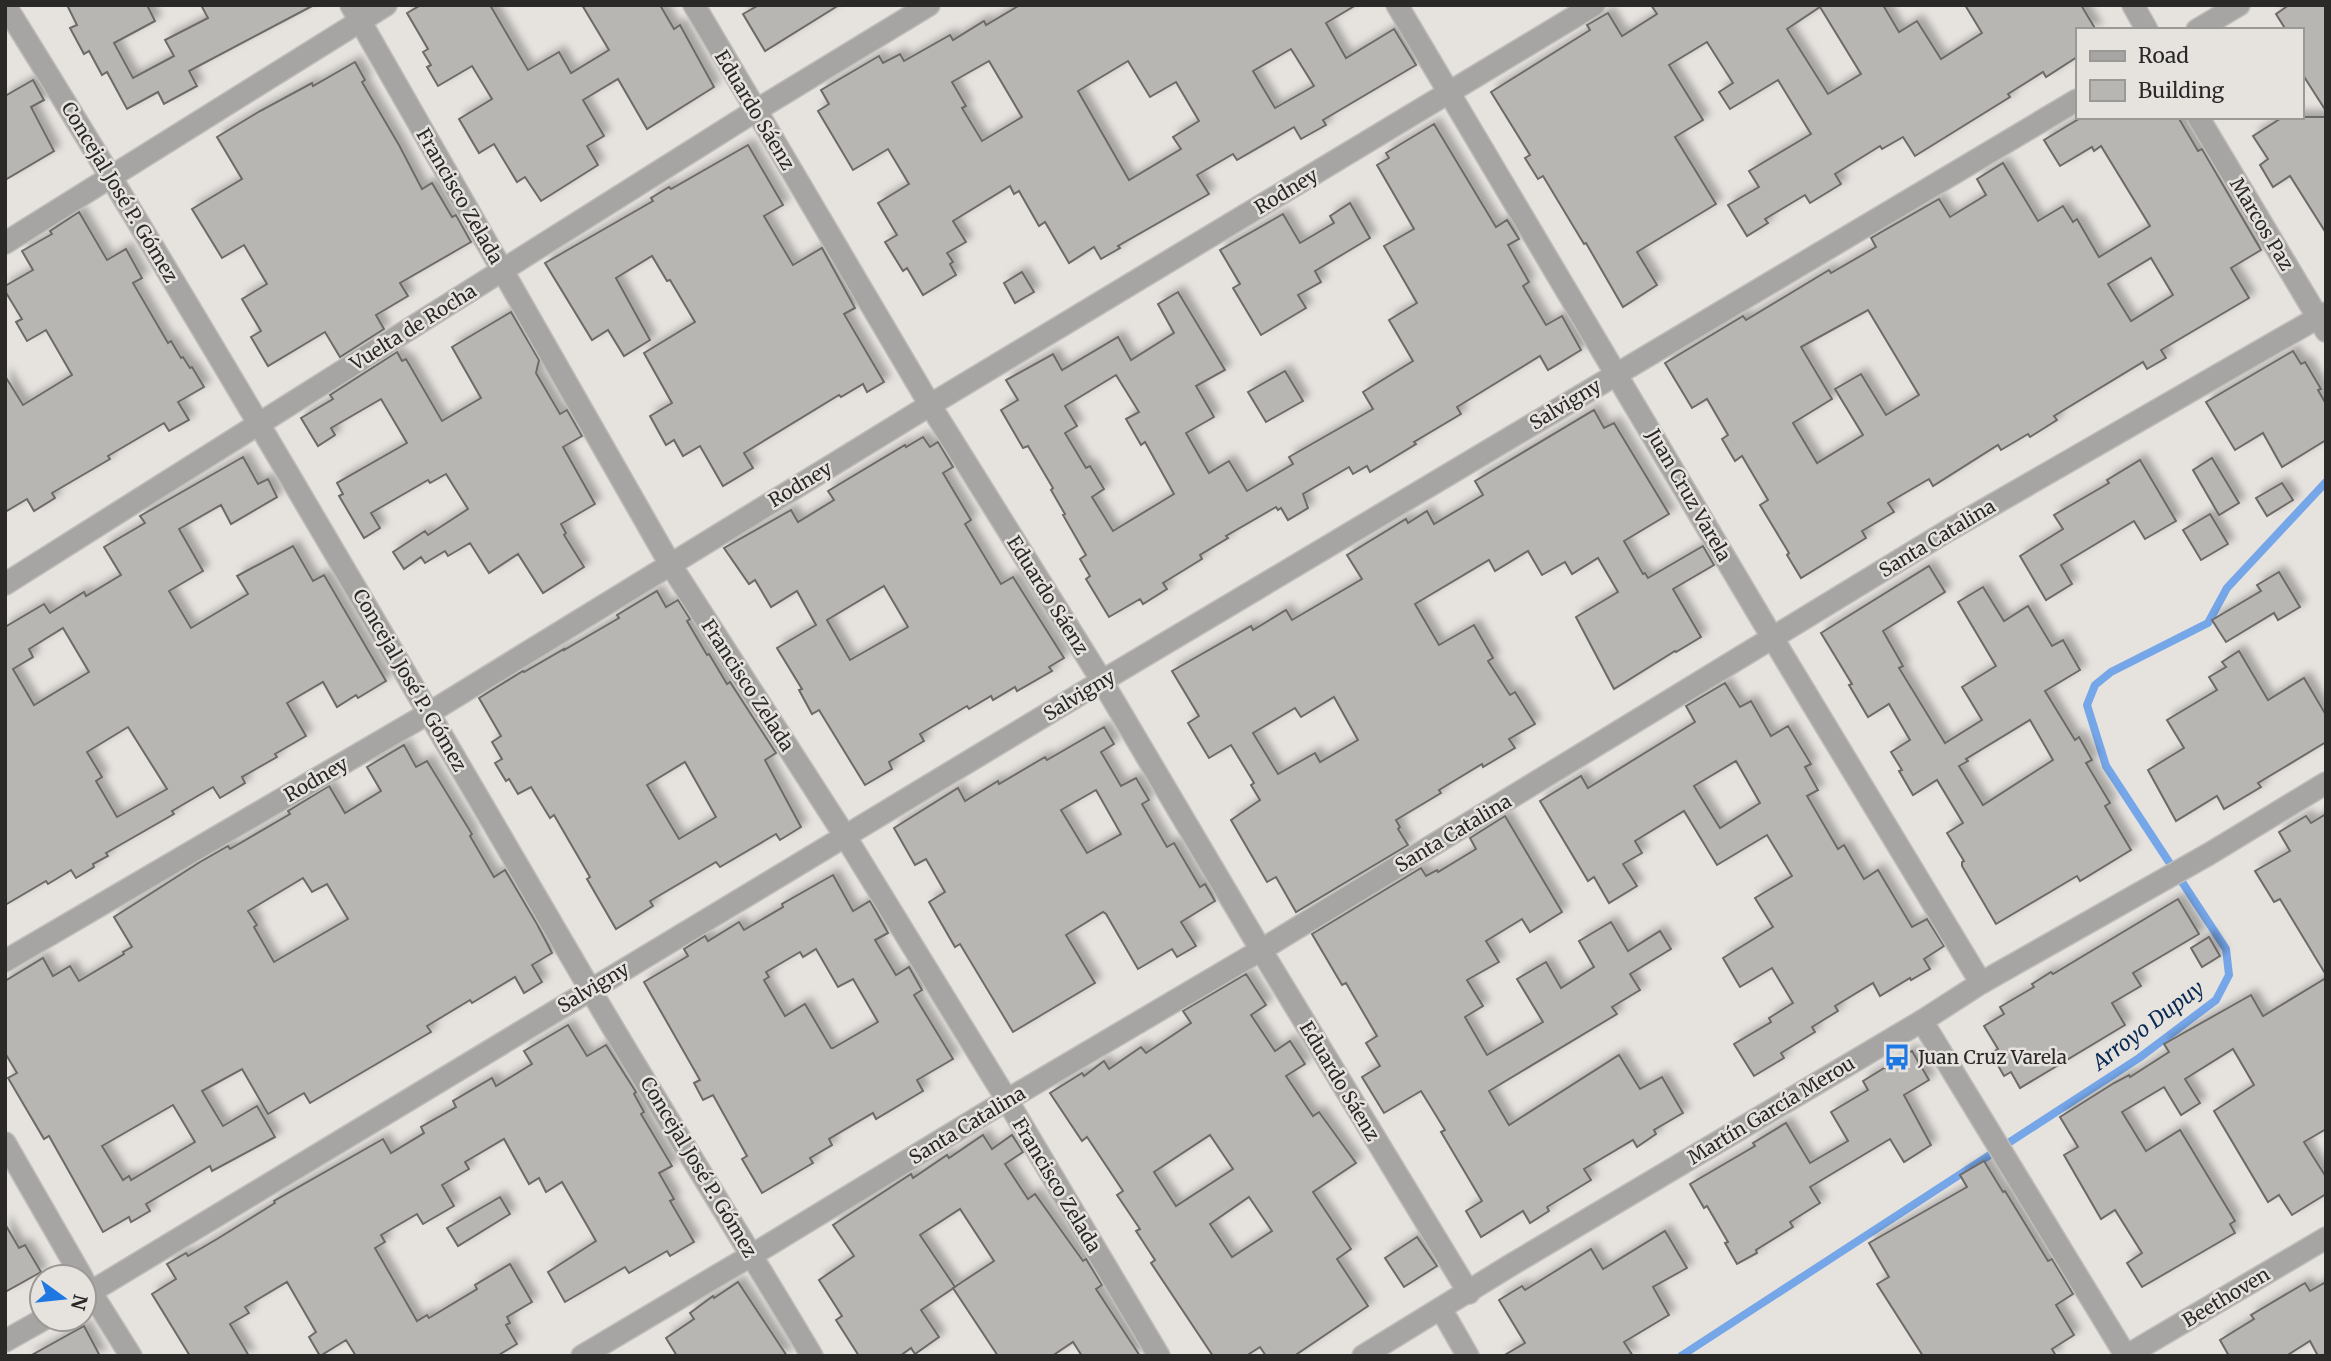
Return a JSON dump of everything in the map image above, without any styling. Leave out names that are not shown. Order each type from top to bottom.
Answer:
[{"type":"street","name":"Concejal José P. Gómez","points":[[5,5],[112,176],[590,989],[812,1356]]},
{"type":"street","points":[[5,243],[112,176],[356,13],[386,5]]},
{"type":"street","name":"Eduardo Sáenz","points":[[694,5],[930,405],[1102,681],[1469,1293]]},
{"type":"street","name":"Vuelta de Rocha","points":[[5,584],[755,111],[929,5]]},
{"type":"street","name":"Juan Cruz Varela","points":[[1397,5],[1981,983]]},
{"type":"street","name":"Rodney","points":[[5,961],[429,713],[930,405],[1594,5]]},
{"type":"street","points":[[2133,5],[2146,28]]},
{"type":"street","points":[[2200,28],[2239,5]]},
{"type":"street","name":"Francisco Zelada","points":[[356,13],[670,564],[845,836],[1007,1100],[1159,1356]]},
{"type":"street","name":"Salvigny","points":[[98,1279],[590,989],[2076,101]]},
{"type":"street","name":"Marcos Paz","points":[[2199,119],[2323,321]]},
{"type":"street","name":"Santa Catalina","points":[[582,1356],[1261,950],[1949,530],[2323,321]]},
{"type":"street","name":"Martín García Merou","points":[[1363,1356],[1981,983],[2209,854],[2326,783]]},
{"type":"street","points":[[1922,1021],[2126,1356]]},
{"type":"street","points":[[5,1143],[72,1263]]},
{"type":"street","name":"Beethoven","points":[[2126,1356],[2326,1238]]},
{"type":"street","points":[[98,1306],[131,1356]]},
{"type":"street","points":[[1441,1310],[1468,1356]]},
{"type":"street","points":[[5,1341],[28,1328]]},
{"type":"building","points":[[67,5],[147,5],[155,21],[114,43],[133,78],[174,56],[165,40],[208,18],[201,5],[314,5],[189,71],[197,86],[164,104],[158,92],[127,109],[107,72],[102,75],[89,51],[84,54],[70,28],[77,25]]},
{"type":"building","points":[[421,5],[490,5],[528,70],[559,52],[571,73],[609,50],[582,5],[660,5],[674,29],[680,25],[714,87],[647,129],[618,79],[583,100],[604,136],[587,146],[598,165],[541,201],[525,177],[517,182],[494,144],[479,153],[459,119],[492,99],[472,66],[438,86],[427,67],[431,65],[423,52],[428,49],[407,13]]},
{"type":"building","points":[[759,5],[839,5],[765,51],[743,14]]},
{"type":"building","points":[[1020,5],[1356,5],[1326,23],[1346,58],[1394,29],[1416,65],[1323,120],[1326,125],[1301,139],[1294,127],[1237,160],[1233,154],[1197,175],[1209,194],[1118,246],[1120,248],[1101,259],[1094,247],[1069,263],[1045,222],[1039,226],[1019,191],[1014,194],[1010,186],[953,221],[966,242],[947,253],[953,262],[950,264],[956,275],[923,295],[907,268],[903,271],[885,242],[897,235],[878,203],[909,184],[888,149],[853,170],[818,111],[829,104],[821,90],[879,56],[883,63],[900,54],[904,61],[950,35],[953,40],[984,21],[986,25]],"holes":[[[1291,49],[1314,86],[1275,108],[1253,71]],[[989,61],[1022,117],[982,141],[962,108],[966,106],[952,82]],[[1128,61],[1150,97],[1176,82],[1199,121],[1173,137],[1181,149],[1129,180],[1078,91]]]},
{"type":"building","points":[[1651,5],[1883,5],[1899,32],[1917,21],[1941,59],[1982,33],[1965,5],[2081,5],[2095,28],[2076,28],[2076,58],[2046,77],[2043,72],[2008,94],[2010,97],[1915,156],[1903,137],[1882,149],[1880,146],[1835,174],[1841,184],[1810,203],[1805,195],[1765,219],[1768,223],[1747,236],[1728,205],[1759,187],[1749,171],[1811,134],[1778,80],[1730,109],[1719,92],[1733,83],[1707,42],[1669,65],[1703,120],[1675,137],[1716,204],[1637,252],[1657,285],[1623,307],[1543,176],[1538,179],[1525,158],[1530,155],[1491,92],[1590,30],[1587,25],[1608,13],[1622,36],[1657,14]],"holes":[[[1820,7],[1861,74],[1828,94],[1787,29]]]},
{"type":"building","points":[[2289,5],[2326,5],[2326,111],[2303,75],[2303,28],[2285,28],[2276,14]]},
{"type":"building","points":[[355,62],[365,80],[362,82],[422,189],[432,183],[452,217],[456,215],[471,242],[400,283],[408,296],[376,315],[384,329],[340,357],[325,332],[268,366],[251,337],[261,331],[242,299],[267,284],[244,245],[222,258],[192,209],[242,179],[217,137],[260,111]]},
{"type":"building","points":[[33,80],[44,100],[31,107],[54,151],[5,180],[5,96]]},
{"type":"building","points":[[2326,117],[2326,233],[2290,176],[2273,187],[2260,165],[2268,159],[2253,136],[2280,119]]},
{"type":"building","points":[[2079,119],[2179,119],[2198,151],[2202,149],[2261,250],[2231,268],[2249,298],[2161,350],[2166,358],[2147,369],[2143,362],[2054,416],[2057,420],[2030,437],[2028,434],[2001,450],[1998,445],[1933,486],[1929,479],[1888,503],[1894,512],[1862,531],[1866,538],[1801,578],[1760,505],[1768,500],[1742,456],[1735,461],[1722,439],[1728,435],[1707,399],[1692,408],[1665,363],[1743,316],[1746,320],[1829,270],[1831,273],[1876,247],[1871,238],[1939,199],[1950,217],[1986,195],[1977,179],[2003,163],[2038,221],[2063,206],[2073,222],[2077,219],[2099,257],[2150,226],[2101,146],[2094,151],[2092,147],[2060,166],[2044,140]],"holes":[[[2151,258],[2173,295],[2131,321],[2108,284]],[[1868,310],[1919,395],[1886,415],[1861,374],[1835,389],[1863,435],[1817,463],[1793,423],[1832,399],[1801,347]]]},
{"type":"building","points":[[1434,124],[1496,227],[1507,220],[1519,239],[1508,245],[1529,282],[1523,286],[1546,325],[1562,316],[1581,350],[1548,370],[1540,356],[1457,407],[1461,414],[1370,472],[1367,466],[1353,474],[1349,467],[1303,494],[1308,508],[1288,520],[1281,508],[1278,510],[1276,507],[1226,536],[1228,538],[1200,555],[1202,559],[1163,583],[1167,589],[1143,604],[1140,599],[1109,617],[1086,579],[1090,576],[1080,559],[1086,555],[1063,515],[1065,514],[1051,490],[1053,488],[1028,446],[1023,448],[1001,410],[1018,400],[1006,380],[1053,354],[1062,370],[1118,337],[1131,360],[1174,333],[1158,304],[1178,292],[1225,370],[1196,386],[1214,417],[1186,433],[1209,473],[1229,461],[1247,491],[1293,464],[1289,457],[1373,409],[1363,392],[1413,361],[1389,320],[1417,303],[1384,246],[1414,229],[1377,165],[1389,158],[1386,153]],"holes":[[[1116,375],[1139,412],[1126,419],[1141,445],[1145,442],[1174,494],[1113,531],[1092,497],[1104,489],[1090,466],[1086,468],[1065,433],[1077,426],[1065,406]]]},
{"type":"building","points":[[748,145],[783,205],[764,216],[793,265],[822,248],[855,308],[844,314],[884,382],[867,392],[863,384],[841,397],[839,395],[744,453],[753,468],[723,486],[700,446],[683,456],[674,440],[666,445],[650,416],[672,403],[644,353],[695,322],[652,256],[616,278],[650,340],[624,356],[608,330],[592,340],[545,263],[653,201],[651,198],[669,187],[671,189]]},
{"type":"building","points":[[1350,203],[1370,238],[1315,271],[1321,282],[1298,295],[1306,308],[1261,335],[1233,288],[1240,284],[1220,250],[1283,214],[1300,243],[1334,223],[1330,216]]},
{"type":"building","points":[[79,212],[107,260],[126,249],[142,278],[133,283],[168,343],[171,341],[204,387],[178,402],[189,420],[169,431],[164,423],[52,493],[55,498],[34,511],[27,499],[5,512],[5,376],[23,405],[72,375],[46,330],[27,341],[16,322],[22,319],[5,291],[5,286],[33,270],[22,251],[52,234],[50,231]]},
{"type":"building","points":[[1022,272],[1034,292],[1015,303],[1004,283]]},
{"type":"building","points":[[511,312],[539,360],[536,373],[560,414],[567,410],[582,436],[563,447],[595,504],[561,524],[566,533],[564,535],[584,567],[543,593],[518,554],[489,573],[470,543],[448,556],[445,551],[425,563],[421,557],[404,569],[393,552],[425,531],[428,535],[468,509],[446,474],[430,483],[428,480],[371,513],[380,528],[364,538],[339,496],[343,494],[337,483],[407,443],[381,399],[331,428],[335,435],[318,446],[301,418],[333,399],[330,395],[397,352],[402,361],[406,359],[442,421],[481,398],[452,347]]},
{"type":"building","points":[[2293,351],[2301,364],[2305,362],[2321,389],[2318,390],[2326,404],[2326,440],[2282,467],[2263,433],[2235,450],[2206,402]]},
{"type":"building","points":[[1285,371],[1303,401],[1266,422],[1248,392]]},
{"type":"building","points":[[1594,410],[1604,428],[1614,423],[1669,514],[1624,541],[1643,574],[1648,578],[1703,546],[1714,565],[1673,589],[1701,637],[1614,689],[1576,617],[1618,592],[1598,558],[1572,574],[1565,562],[1542,575],[1528,551],[1495,571],[1489,560],[1415,604],[1439,645],[1474,625],[1493,658],[1488,661],[1510,695],[1515,692],[1535,724],[1509,739],[1515,748],[1439,790],[1441,793],[1396,820],[1408,845],[1296,912],[1276,877],[1267,882],[1231,820],[1260,800],[1251,785],[1254,783],[1231,745],[1209,758],[1188,723],[1199,716],[1172,671],[1251,626],[1253,630],[1286,610],[1292,620],[1362,579],[1347,555],[1406,519],[1408,523],[1427,511],[1434,524],[1483,495],[1475,481]],"holes":[[[1334,697],[1358,740],[1320,762],[1315,753],[1278,774],[1253,733],[1295,708],[1301,717]]]},
{"type":"building","points":[[923,437],[930,447],[938,442],[953,467],[943,473],[971,520],[965,524],[1001,584],[1013,577],[1064,658],[1049,667],[1052,671],[1017,691],[1015,687],[993,700],[991,696],[969,709],[967,706],[920,734],[924,741],[889,762],[892,769],[865,785],[819,710],[812,714],[799,690],[802,689],[777,648],[816,625],[797,591],[771,607],[755,580],[749,584],[724,548],[791,510],[798,522],[834,500],[828,491],[905,445],[906,447]],"holes":[[[884,586],[908,627],[850,660],[827,620]]]},
{"type":"building","points":[[243,457],[258,484],[268,479],[277,497],[231,524],[221,505],[179,529],[203,571],[169,591],[191,628],[248,594],[237,576],[293,546],[313,581],[324,575],[386,681],[337,707],[323,682],[287,703],[306,736],[242,777],[245,783],[220,798],[213,787],[172,811],[174,814],[106,853],[108,856],[76,878],[71,870],[5,905],[5,627],[44,604],[50,613],[84,592],[86,596],[121,575],[104,547],[145,523],[140,516]],"holes":[[[63,628],[89,672],[34,705],[13,669],[33,657],[29,649]],[[128,727],[167,789],[117,817],[96,781],[102,777],[87,752]]]},
{"type":"building","points":[[2212,458],[2239,503],[2219,515],[2193,470]]},
{"type":"building","points":[[2140,460],[2176,521],[2145,539],[2134,521],[2061,565],[2072,584],[2046,600],[2020,556],[2063,529],[2054,515],[2109,483],[2107,480]]},
{"type":"building","points":[[2282,483],[2293,500],[2267,516],[2256,498]]},
{"type":"building","points":[[2210,514],[2228,544],[2201,560],[2183,530]]},
{"type":"building","points":[[1929,566],[1945,592],[1883,631],[1903,666],[1899,668],[1945,743],[1982,720],[1962,687],[1996,666],[1958,602],[1983,587],[2004,621],[2028,606],[2052,646],[2063,640],[2080,670],[2045,691],[2075,740],[2079,737],[2092,760],[2086,763],[2110,803],[2105,806],[2131,850],[2080,881],[2077,876],[1996,924],[1962,866],[1964,861],[1947,833],[1963,823],[1937,780],[1913,795],[1891,752],[1910,740],[1889,704],[1868,717],[1849,685],[1852,684],[1821,633]],"holes":[[[2030,720],[2053,760],[1983,805],[1959,766]]]},
{"type":"building","points":[[2279,572],[2300,607],[2278,620],[2274,613],[2226,642],[2212,620],[2261,591],[2257,585]]},
{"type":"building","points":[[657,591],[666,607],[678,600],[707,655],[709,654],[727,684],[730,682],[776,753],[765,760],[801,827],[780,840],[776,834],[720,867],[716,862],[650,901],[653,906],[616,929],[554,815],[550,818],[531,787],[518,794],[495,763],[502,759],[492,742],[501,736],[479,698],[619,618],[617,615]],"holes":[[[685,762],[716,817],[679,839],[647,785]]]},
{"type":"building","points":[[2239,651],[2268,700],[2304,678],[2326,715],[2326,742],[2258,783],[2261,787],[2224,809],[2217,796],[2176,821],[2148,770],[2184,748],[2167,720],[2217,690],[2209,677],[2226,667],[2222,662]]},
{"type":"building","points":[[1725,683],[1740,707],[1751,701],[1771,736],[1788,726],[1811,764],[1805,767],[1818,790],[1807,796],[1838,849],[1844,845],[1864,879],[1878,870],[1912,927],[1927,919],[1944,946],[1924,959],[1930,969],[1911,980],[1910,978],[1880,996],[1873,983],[1835,1006],[1838,1011],[1812,1027],[1815,1032],[1781,1053],[1784,1058],[1754,1076],[1734,1044],[1771,1022],[1769,1018],[1793,1003],[1772,968],[1740,987],[1723,958],[1773,927],[1755,898],[1792,876],[1767,835],[1717,865],[1684,811],[1635,841],[1642,853],[1623,864],[1637,886],[1609,903],[1594,877],[1588,881],[1540,801],[1581,776],[1588,788],[1695,722],[1686,706]],"holes":[[[1736,761],[1760,803],[1720,828],[1694,786]]]},
{"type":"building","points":[[1104,727],[1114,744],[1101,752],[1121,786],[1136,778],[1149,800],[1142,804],[1167,847],[1174,843],[1200,887],[1205,884],[1215,901],[1181,922],[1196,946],[1177,957],[1172,949],[1138,969],[1103,912],[1066,935],[1095,983],[1013,1032],[960,944],[955,947],[929,902],[945,892],[926,859],[915,865],[894,828],[958,788],[965,801],[1045,757],[1047,760]],"holes":[[[1096,790],[1121,834],[1087,853],[1061,810]]]},
{"type":"building","points":[[404,745],[416,767],[427,761],[472,834],[470,836],[494,877],[505,870],[537,924],[552,953],[532,965],[542,982],[524,993],[515,977],[472,1003],[470,1000],[427,1026],[431,1032],[310,1103],[304,1093],[268,1114],[242,1069],[202,1091],[223,1126],[257,1106],[275,1137],[212,1171],[210,1166],[146,1204],[150,1211],[131,1222],[129,1217],[103,1232],[49,1136],[44,1139],[8,1078],[17,1073],[5,1053],[5,981],[43,958],[53,976],[70,966],[79,981],[132,947],[114,917],[200,862],[228,846],[230,849],[290,814],[288,811],[329,786],[345,813],[381,791],[367,767]],"holes":[[[303,878],[312,892],[327,884],[348,919],[274,962],[248,911]],[[173,1105],[195,1142],[131,1180],[129,1176],[123,1180],[102,1146]]]},
{"type":"building","points":[[2326,814],[2326,975],[2280,899],[2274,902],[2255,871],[2290,851],[2279,832],[2306,816],[2311,823]]},
{"type":"building","points":[[1505,816],[1562,912],[1530,932],[1522,919],[1486,941],[1499,962],[1467,980],[1483,1006],[1465,1017],[1487,1055],[1543,1022],[1517,979],[1546,962],[1561,988],[1594,967],[1579,941],[1611,922],[1628,951],[1660,931],[1671,949],[1630,974],[1640,990],[1612,1007],[1617,1014],[1489,1091],[1509,1125],[1619,1055],[1640,1089],[1662,1077],[1683,1113],[1654,1130],[1656,1134],[1637,1147],[1633,1140],[1584,1169],[1591,1180],[1547,1207],[1549,1211],[1530,1223],[1523,1211],[1481,1237],[1466,1211],[1482,1201],[1441,1132],[1445,1130],[1421,1091],[1384,1113],[1362,1077],[1380,1066],[1366,1043],[1377,1036],[1346,983],[1342,985],[1312,934],[1421,868],[1426,876],[1437,870],[1438,872],[1476,849],[1470,838]]},
{"type":"building","points":[[833,875],[853,911],[870,901],[888,933],[875,940],[896,975],[909,967],[922,990],[914,995],[953,1059],[917,1080],[923,1091],[876,1119],[873,1113],[829,1139],[832,1145],[810,1158],[813,1163],[762,1193],[742,1159],[747,1156],[713,1095],[703,1100],[694,1083],[700,1080],[644,982],[688,956],[684,949],[705,936],[708,941],[739,922],[744,930],[783,907],[782,904]],"holes":[[[816,949],[838,987],[853,979],[878,1022],[831,1048],[805,1004],[785,1016],[764,980],[769,977],[766,972],[800,952],[803,957]]]},
{"type":"building","points":[[2178,899],[2199,934],[2133,973],[2141,986],[2112,1003],[2125,1025],[2020,1088],[2011,1072],[2004,1076],[1991,1053],[1998,1049],[1984,1026],[2004,1014],[2000,1007],[2034,987],[2032,984],[2051,972],[2053,974]]},
{"type":"building","points":[[2209,937],[2220,956],[2202,967],[2191,948]]},
{"type":"building","points":[[1246,974],[1266,1005],[1251,1015],[1275,1051],[1290,1041],[1305,1064],[1286,1076],[1313,1116],[1319,1112],[1356,1163],[1313,1192],[1351,1249],[1337,1259],[1368,1306],[1294,1356],[1266,1356],[1260,1347],[1246,1356],[1213,1356],[1151,1263],[1155,1260],[1136,1231],[1140,1229],[1117,1195],[1123,1191],[1087,1137],[1082,1141],[1050,1093],[1082,1073],[1084,1076],[1104,1061],[1109,1069],[1141,1047],[1146,1053],[1191,1023],[1183,1011]],"holes":[[[1210,1135],[1233,1169],[1176,1206],[1154,1172]],[[1249,1197],[1272,1231],[1232,1257],[1210,1224]]]},
{"type":"building","points":[[2326,978],[2326,1129],[2304,1142],[2326,1177],[2326,1194],[2292,1215],[2279,1195],[2268,1202],[2214,1111],[2254,1085],[2233,1049],[2185,1079],[2200,1103],[2181,1115],[2164,1087],[2122,1112],[2146,1151],[2180,1130],[2235,1221],[2230,1224],[2235,1233],[2142,1287],[2127,1263],[2142,1253],[2115,1210],[2101,1219],[2064,1155],[2078,1147],[2060,1117],[2169,1052],[2164,1044],[2251,995],[2263,1016]]},
{"type":"building","points":[[568,1025],[587,1056],[606,1045],[636,1092],[634,1094],[644,1112],[641,1114],[672,1166],[659,1173],[674,1199],[670,1201],[694,1242],[670,1256],[667,1251],[629,1273],[625,1267],[565,1302],[548,1272],[596,1241],[562,1182],[546,1192],[539,1178],[529,1184],[504,1139],[465,1162],[469,1169],[442,1185],[454,1206],[423,1224],[417,1214],[381,1235],[385,1242],[375,1248],[417,1321],[427,1315],[429,1318],[477,1289],[475,1285],[510,1264],[532,1302],[507,1317],[510,1323],[506,1325],[517,1344],[497,1356],[356,1356],[346,1340],[320,1356],[309,1337],[316,1332],[287,1282],[245,1307],[249,1313],[230,1324],[249,1356],[190,1356],[152,1294],[176,1279],[167,1264],[186,1253],[188,1256],[275,1203],[274,1201],[383,1139],[391,1153],[424,1133],[421,1127],[456,1107],[453,1101],[492,1078],[496,1086],[532,1064],[524,1051]]},
{"type":"building","points":[[1912,1051],[1929,1080],[1904,1095],[1931,1145],[1904,1162],[1890,1139],[1810,1187],[1820,1203],[1790,1222],[1793,1227],[1737,1264],[1725,1243],[1728,1242],[1707,1206],[1704,1208],[1690,1184],[1755,1146],[1753,1143],[1786,1123],[1810,1163],[1848,1141],[1831,1112],[1868,1090],[1863,1081]]},
{"type":"building","points":[[983,1135],[992,1149],[1012,1135],[1023,1152],[1005,1164],[1028,1199],[1035,1194],[1083,1261],[1086,1259],[1102,1285],[1096,1289],[1140,1356],[1082,1356],[1073,1342],[1052,1356],[998,1356],[953,1288],[921,1310],[939,1337],[915,1354],[911,1348],[900,1356],[859,1356],[836,1320],[842,1316],[819,1280],[854,1256],[833,1225],[911,1174],[913,1178]],"holes":[[[960,1209],[994,1261],[955,1287],[920,1235]]]},
{"type":"building","points":[[1984,1161],[2048,1261],[2052,1259],[2073,1294],[2056,1305],[2074,1335],[2052,1349],[2056,1356],[1923,1356],[1877,1284],[1889,1277],[1869,1243],[1967,1187],[1960,1175]]},
{"type":"building","points":[[500,1197],[510,1214],[458,1246],[447,1228]]},
{"type":"building","points":[[5,1224],[19,1248],[25,1245],[36,1263],[28,1263],[28,1279],[5,1292]]},
{"type":"building","points":[[1665,1231],[1687,1268],[1653,1287],[1669,1315],[1624,1342],[1633,1356],[1503,1356],[1525,1343],[1499,1300],[1522,1286],[1525,1290],[1591,1249],[1603,1269]]},
{"type":"building","points":[[1417,1237],[1437,1266],[1404,1287],[1385,1258]]},
{"type":"building","points":[[738,1282],[787,1356],[677,1356],[666,1338],[694,1319],[690,1313]]},
{"type":"building","points":[[2326,1282],[2326,1356],[2318,1356],[2310,1341],[2286,1356],[2229,1356],[2220,1340],[2254,1319],[2251,1315],[2305,1283],[2310,1291]]},
{"type":"building","points":[[71,1333],[88,1333],[100,1356],[30,1356]]},
{"type":"waterway","name":"Arroyo Dupuy","points":[[1681,1356],[2139,1058],[2216,1000],[2229,975],[2226,949],[2106,766],[2087,705],[2095,685],[2111,672],[2208,623],[2227,588],[2326,482]]},
{"type":"place","name":"Juan Cruz Varela","points":[[1897,1057]]}]
